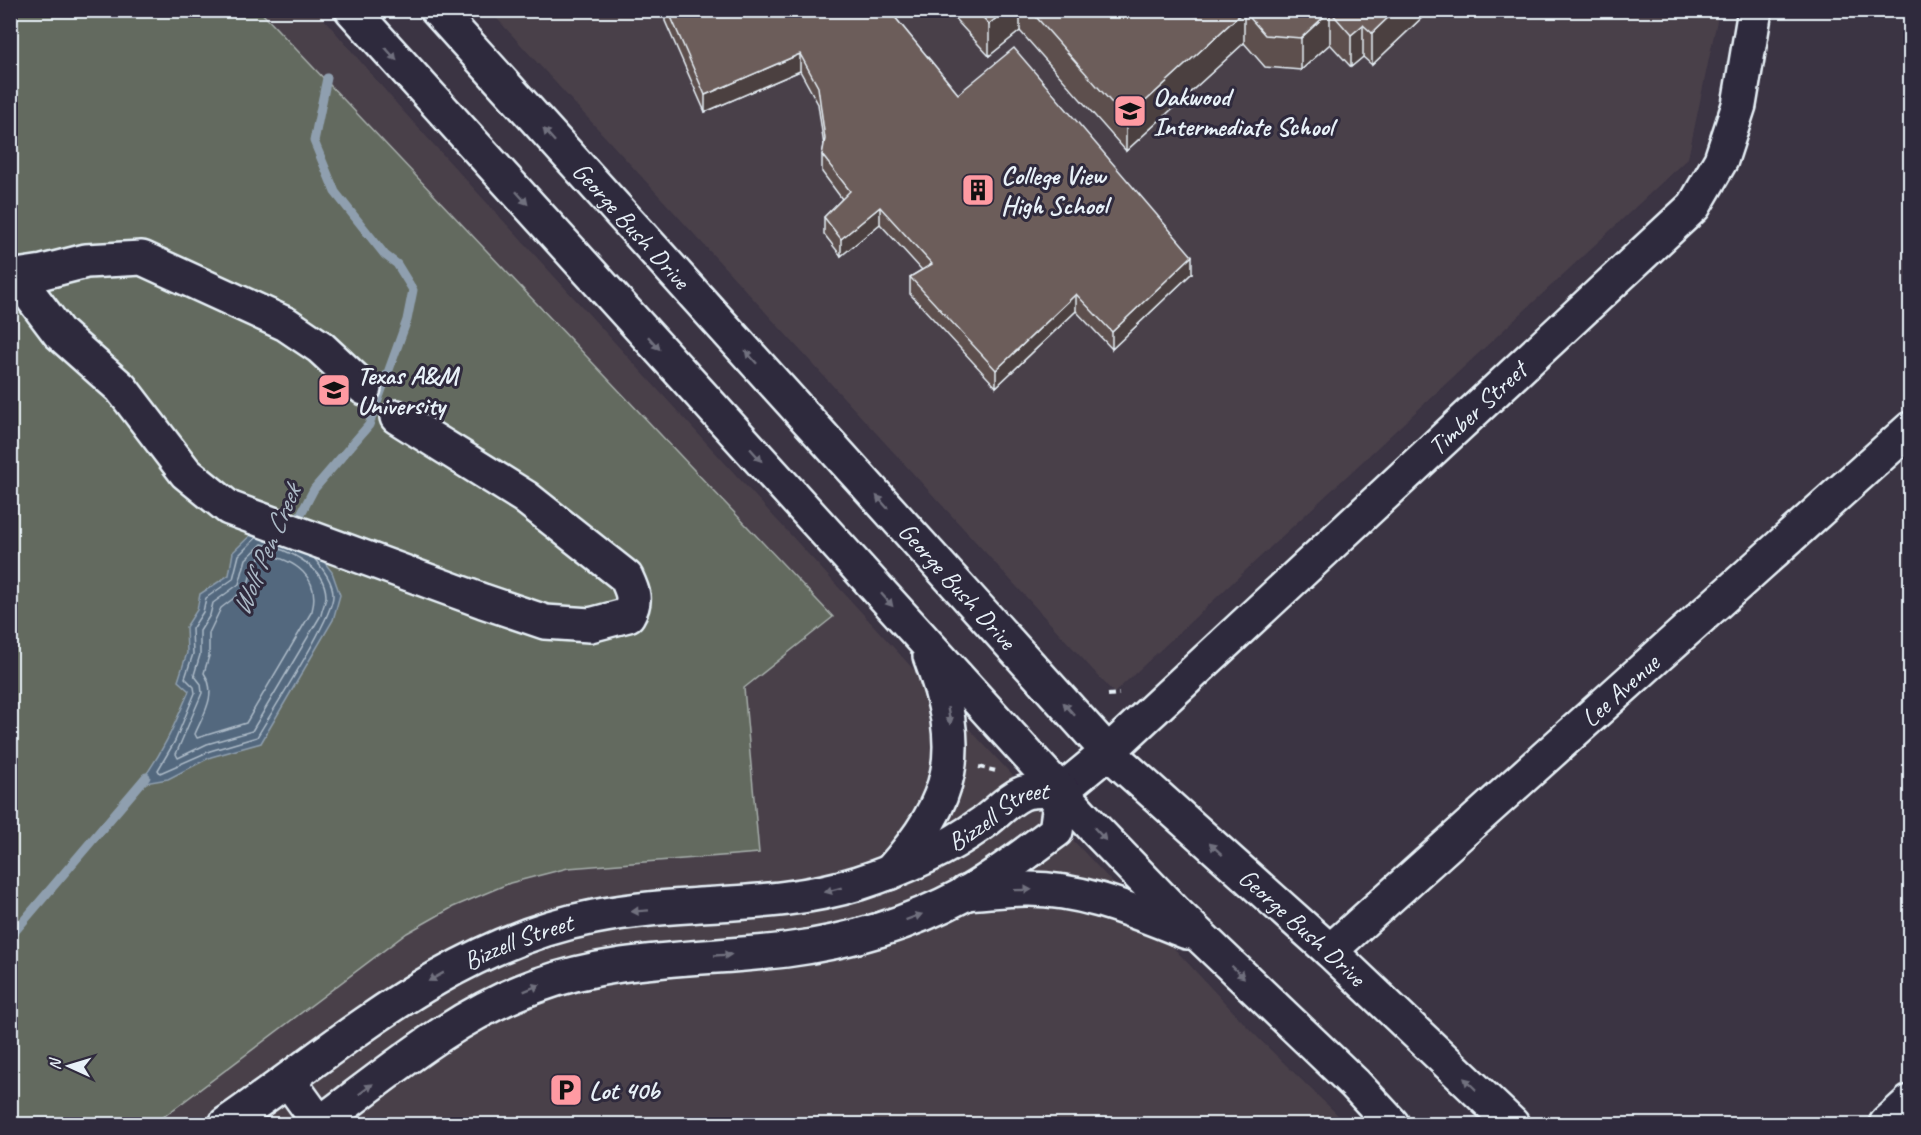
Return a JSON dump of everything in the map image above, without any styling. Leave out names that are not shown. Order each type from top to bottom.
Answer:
[{"type":"street","points":[[352,10],[1095,829],[1201,938],[1355,1084],[1392,1125]]},
{"type":"street","name":"George Bush Drive","points":[[437,10],[1108,752],[1330,951],[1512,1125]]},
{"type":"street","name":"Timber Street","points":[[1062,790],[1108,752],[1694,206],[1721,160],[1739,105],[1755,10]]},
{"type":"street","points":[[364,388],[320,347],[286,324],[142,258],[86,261],[13,275],[59,333],[122,388],[186,473],[229,508],[545,622],[590,625],[628,615],[634,605],[635,595],[626,577],[525,497],[397,417]]},
{"type":"street","name":"Lee Avenue","points":[[1330,951],[1911,429]]},
{"type":"street","points":[[889,873],[925,828],[937,807],[951,761],[951,728],[947,705],[925,641]]},
{"type":"street","name":"Bizzell Street","points":[[226,1125],[431,980],[497,946],[558,925],[622,912],[795,898],[828,892],[889,873],[959,838],[1022,793],[1062,790],[1056,831],[965,893],[905,920],[824,944],[745,954],[626,963],[535,986],[446,1031],[319,1124]]},
{"type":"street","points":[[965,893],[1028,889],[1076,895],[1112,903],[1201,938]]},
{"type":"street","points":[[289,1081],[319,1124]]},
{"type":"street","points":[[1886,1125],[1911,1102]]},
{"type":"path","points":[[1108,695],[1119,694]]},
{"type":"shaded area","name":"Texas A&M University","points":[[10,11],[317,11],[402,110],[915,671],[1254,1034],[1347,1124],[11,1124]]},
{"type":"shaded area","name":"Texas A&M University","points":[[10,11],[260,11],[833,617],[744,688],[759,853],[568,868],[510,883],[453,907],[407,933],[154,1124],[11,1124]]},
{"type":"shaded area","points":[[490,11],[1719,11],[1688,158],[1114,693]]},
{"type":"water","points":[[257,529],[318,554],[332,572],[340,595],[333,620],[261,743],[211,757],[168,779],[139,784],[161,751],[189,691],[178,681],[187,653],[186,627],[197,610],[200,594],[229,575],[233,552]]},
{"type":"building","name":"College View High School","points":[[668,10],[889,10],[958,94],[1014,48],[1192,256],[1112,332],[1076,294],[996,370],[910,277],[932,264],[880,207],[841,239],[824,217],[850,191],[822,155],[825,139],[818,87],[800,54],[705,95]]},
{"type":"building","points":[[976,10],[1006,10],[989,24]]},
{"type":"building","points":[[1030,10],[1396,10],[1372,33],[1363,25],[1351,35],[1330,11],[1301,38],[1265,35],[1244,11],[1126,119]]},
{"type":"waterway","name":"Wolf Pen Creek","points":[[295,525],[314,489],[369,425],[407,320],[413,290],[397,264],[385,255],[335,192],[314,141],[327,78]]},
{"type":"waterway","name":"Wolf Pen Creek","points":[[10,937],[146,777]]},
{"type":"place","name":"Oakwood Intermediate School","points":[[1130,111]]},
{"type":"place","name":"College View High School","points":[[978,190]]},
{"type":"place","name":"Texas A&M University","points":[[334,390]]},
{"type":"place","name":"Lot 40b","points":[[566,1090]]}]
